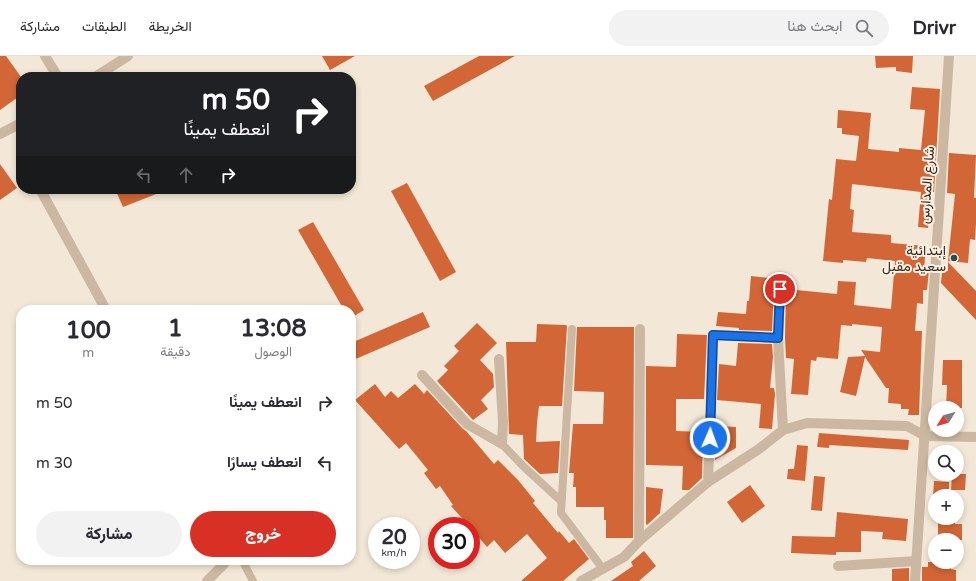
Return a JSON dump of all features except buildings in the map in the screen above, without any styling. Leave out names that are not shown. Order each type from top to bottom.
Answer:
[{"type":"street","points":[[46,56],[55,72]]},
{"type":"street","points":[[103,72],[128,56]]},
{"type":"street","name":"شارع المدارس","points":[[915,581],[949,56]]},
{"type":"street","points":[[1,131],[16,125]]},
{"type":"street","points":[[43,194],[103,305]]},
{"type":"street","points":[[780,289],[778,338],[783,430]]},
{"type":"street","points":[[639,541],[640,329]]},
{"type":"street","points":[[708,482],[713,335],[778,338]]},
{"type":"street","points":[[422,375],[467,424],[502,444],[503,422],[499,359]]},
{"type":"street","points":[[581,581],[624,557],[639,541],[708,482],[759,449],[783,430],[807,422],[907,426],[925,436],[976,437]]},
{"type":"street","points":[[838,566],[916,561]]},
{"type":"street","points":[[208,581],[223,565]]},
{"type":"lane","points":[[572,330],[561,513],[603,569]]},
{"type":"lane","points":[[502,444],[523,466],[562,501]]},
{"type":"lane","points":[[245,565],[253,581]]},
{"type":"place","name":"إبتدائية سعيد مقبل","points":[[954,258]]},
{"type":"route","points":[[710,438],[713,335],[778,338],[780,289]]}]
